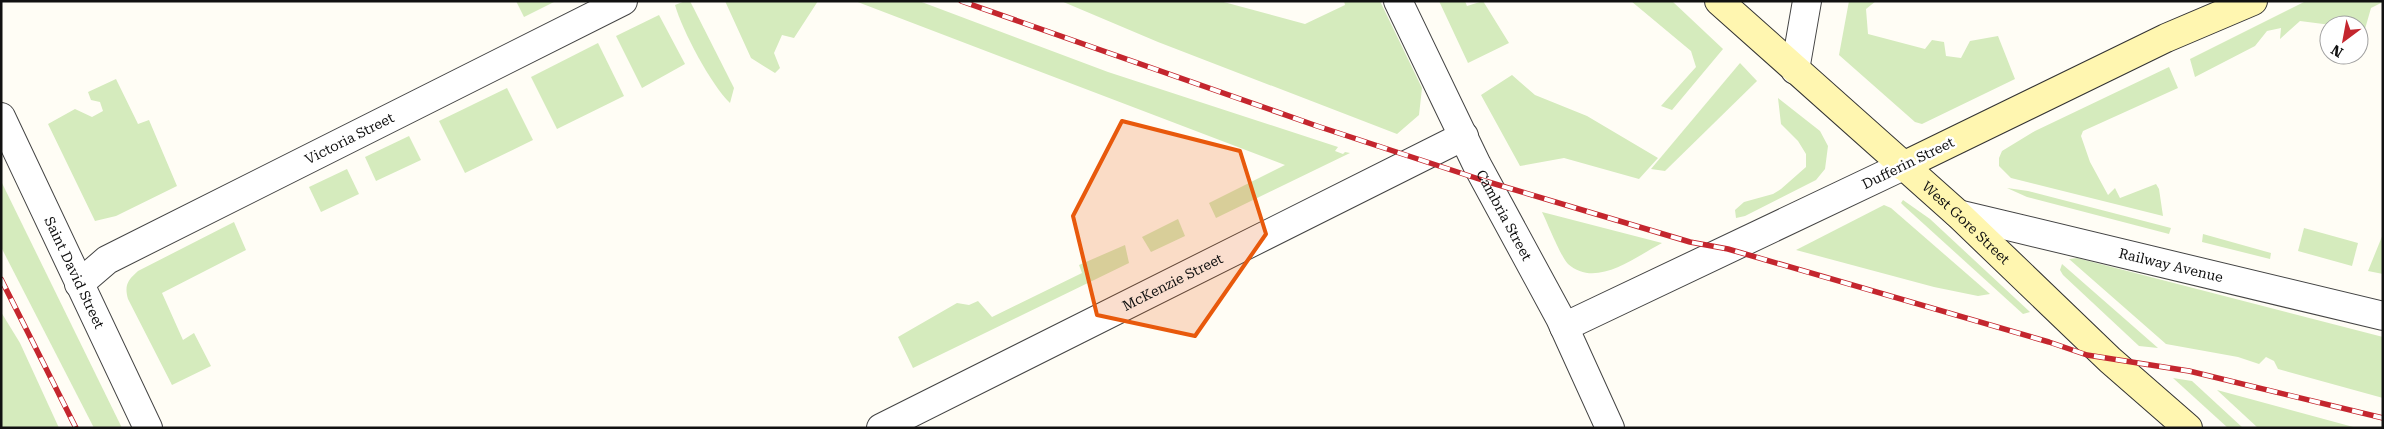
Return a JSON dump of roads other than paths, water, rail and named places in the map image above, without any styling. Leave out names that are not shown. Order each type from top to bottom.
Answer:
[{"type":"street","name":"Victoria Street","points":[[79,284],[107,260],[623,1]]},
{"type":"street","name":"Cambria Street","points":[[1398,1],[1477,165],[1564,327],[1610,428]]},
{"type":"street","name":"West Gore Street","points":[[1719,1],[1958,214],[2110,360],[2188,428]]},
{"type":"street","points":[[1795,70],[1807,1]]},
{"type":"street","name":"Dufferin Street","points":[[1564,327],[1904,166],[2166,38],[2253,1]]},
{"type":"street","name":"Saint David Street","points":[[1,117],[148,428]]},
{"type":"street","name":"McKenzie Street","points":[[881,428],[1464,136]]},
{"type":"street","name":"Railway Avenue","points":[[1958,214],[2383,316]]},
{"type":"railway","points":[[961,1],[1317,126],[1485,181],[1690,242],[1728,249],[2049,342],[2087,355],[2189,371],[2383,418]]},
{"type":"railway","points":[[1,279],[76,428]]}]
